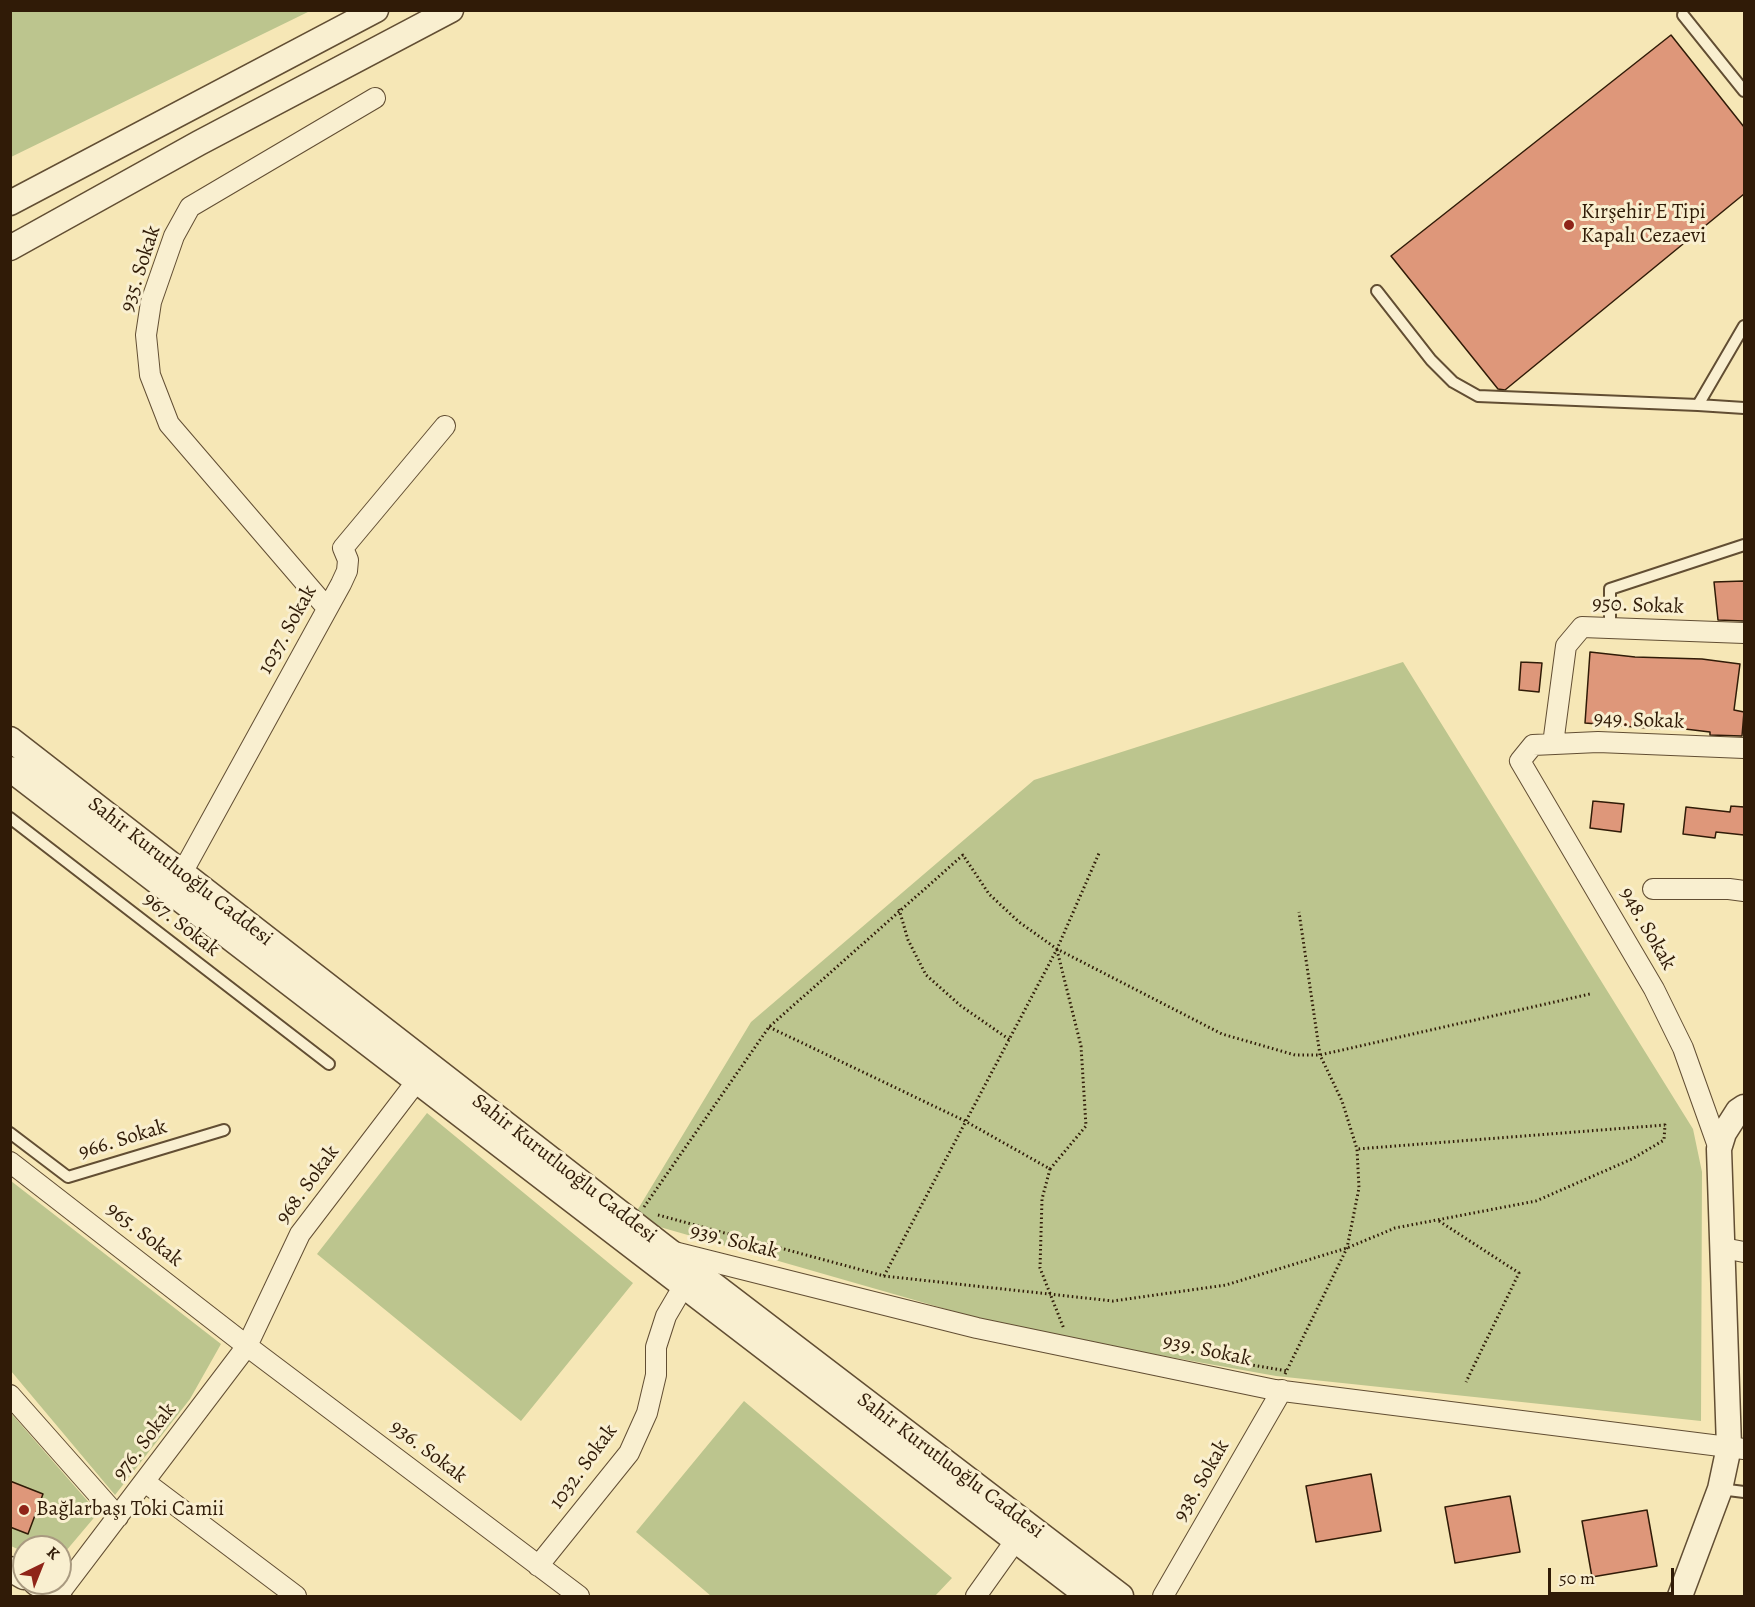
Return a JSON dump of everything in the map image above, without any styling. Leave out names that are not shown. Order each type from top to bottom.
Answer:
[{"type":"street","points":[[10,203],[376,10]]},
{"type":"street","points":[[10,248],[199,143],[451,10]]},
{"type":"street","name":"935. Sokak","points":[[327,608],[169,424],[150,375],[146,335],[152,302],[174,236],[190,207],[375,99]]},
{"type":"street","name":"1037. Sokak","points":[[182,873],[347,571],[348,560],[343,548],[445,426]]},
{"type":"street","name":"950. Sokak","points":[[1553,744],[1566,646],[1582,627],[1744,633]]},
{"type":"street","name":"Sahir Kurutluoğlu Caddesi","points":[[10,739],[182,873],[683,1287],[1021,1533],[1121,1596]]},
{"type":"street","name":"949. Sokak","points":[[1533,745],[1598,742],[1744,748]]},
{"type":"street","name":"948. Sokak","points":[[1533,745],[1520,761],[1654,989],[1683,1048],[1719,1149]]},
{"type":"street","name":"Sahir Kurutluoğlu Caddesi","points":[[10,769],[423,1074],[668,1250],[1021,1533],[1088,1596]]},
{"type":"street","points":[[1653,889],[1744,891]]},
{"type":"street","name":"968. Sokak","points":[[247,1346],[300,1234],[423,1074]]},
{"type":"street","points":[[1680,1596],[1737,1448],[1734,1250],[1719,1149],[1724,1133],[1738,1111],[1744,1107]]},
{"type":"street","name":"965. Sokak","points":[[10,1162],[247,1346]]},
{"type":"street","name":"939. Sokak","points":[[668,1250],[977,1328],[1281,1383],[1737,1448]]},
{"type":"street","name":"1032. Sokak","points":[[538,1566],[629,1453],[647,1413],[660,1336],[666,1316],[683,1287]]},
{"type":"street","name":"976. Sokak","points":[[59,1596],[247,1346]]},
{"type":"street","name":"936. Sokak","points":[[247,1346],[538,1566],[567,1593]]},
{"type":"street","name":"938. Sokak","points":[[1163,1596],[1281,1383]]},
{"type":"street","points":[[10,1395],[118,1517]]},
{"type":"street","points":[[145,1482],[296,1596]]},
{"type":"street","points":[[976,1596],[1021,1533]]},
{"type":"lane","points":[[1683,15],[1744,91]]},
{"type":"lane","points":[[1377,291],[1431,360],[1452,382],[1478,396],[1744,408]]},
{"type":"lane","points":[[1698,405],[1744,326]]},
{"type":"lane","points":[[1610,628],[1610,589],[1744,545]]},
{"type":"lane","name":"967. Sokak","points":[[10,818],[328,1064]]},
{"type":"lane","name":"966. Sokak","points":[[10,1133],[68,1177],[224,1130]]},
{"type":"lane","points":[[1720,1489],[1744,1492]]},
{"type":"path","points":[[884,1276],[1057,949],[1100,851]]},
{"type":"path","points":[[641,1211],[769,1028],[899,909],[963,855],[989,894],[1019,922],[1057,949],[1222,1035],[1295,1055],[1320,1055],[1590,994]]},
{"type":"path","points":[[899,909],[908,940],[926,975],[960,1006],[1010,1040]]},
{"type":"path","points":[[1229,1360],[1281,1383],[1347,1248],[1359,1188],[1357,1149],[1342,1101],[1320,1055],[1299,912]]},
{"type":"path","points":[[1057,949],[1081,1046],[1086,1126],[1050,1169],[1042,1199],[1039,1234],[1040,1268],[1065,1332]]},
{"type":"path","points":[[769,1028],[965,1121],[1050,1169]]},
{"type":"path","points":[[653,1214],[884,1276],[1113,1301],[1226,1285],[1347,1248],[1395,1228],[1536,1201],[1632,1159],[1664,1140],[1665,1125],[1357,1149]]},
{"type":"path","points":[[1438,1220],[1519,1273],[1466,1383]]},
{"type":"green space","points":[[11,10],[310,10],[310,11],[11,157]]},
{"type":"green space","points":[[1403,662],[1693,1129],[1702,1172],[1701,1421],[1276,1376],[1019,1330],[632,1219],[751,1022],[1034,780]]},
{"type":"green space","points":[[427,1113],[633,1283],[521,1421],[317,1254]]},
{"type":"green space","points":[[11,1181],[221,1344],[190,1399],[115,1495],[11,1371]]},
{"type":"green space","points":[[744,1401],[952,1578],[935,1596],[711,1596],[636,1532]]},
{"type":"green space","points":[[10,1412],[98,1513],[72,1544],[72,1535],[12,1535],[11,1546]]},
{"type":"building","name":"Kırşehir E Tipi Kapalı Cezaevi","points":[[1671,35],[1744,127],[1744,194],[1505,390],[1498,389],[1391,256]]},
{"type":"building","points":[[1744,581],[1744,621],[1718,620],[1714,582]]},
{"type":"building","points":[[1590,652],[1635,657],[1702,659],[1740,664],[1734,710],[1744,712],[1742,736],[1710,735],[1710,732],[1660,726],[1660,729],[1585,723]]},
{"type":"building","points":[[1521,662],[1542,663],[1539,692],[1519,690]]},
{"type":"building","points":[[1593,801],[1624,804],[1621,832],[1590,828]]},
{"type":"building","points":[[1731,806],[1744,807],[1744,835],[1716,832],[1715,838],[1683,834],[1686,807],[1730,812]]},
{"type":"building","points":[[1371,1474],[1381,1531],[1316,1542],[1306,1486]]},
{"type":"building","name":"Bağlarbaşı Toki Camii","points":[[10,1481],[43,1494],[28,1534],[10,1527]]},
{"type":"building","points":[[1510,1496],[1520,1552],[1455,1563],[1445,1507]]},
{"type":"building","points":[[1647,1510],[1657,1566],[1592,1577],[1582,1521]]},
{"type":"place","name":"Kırşehir E Tipi Kapalı Cezaevi","points":[[1569,225]]},
{"type":"place","name":"Bağlarbaşı Toki Camii","points":[[24,1510]]}]
